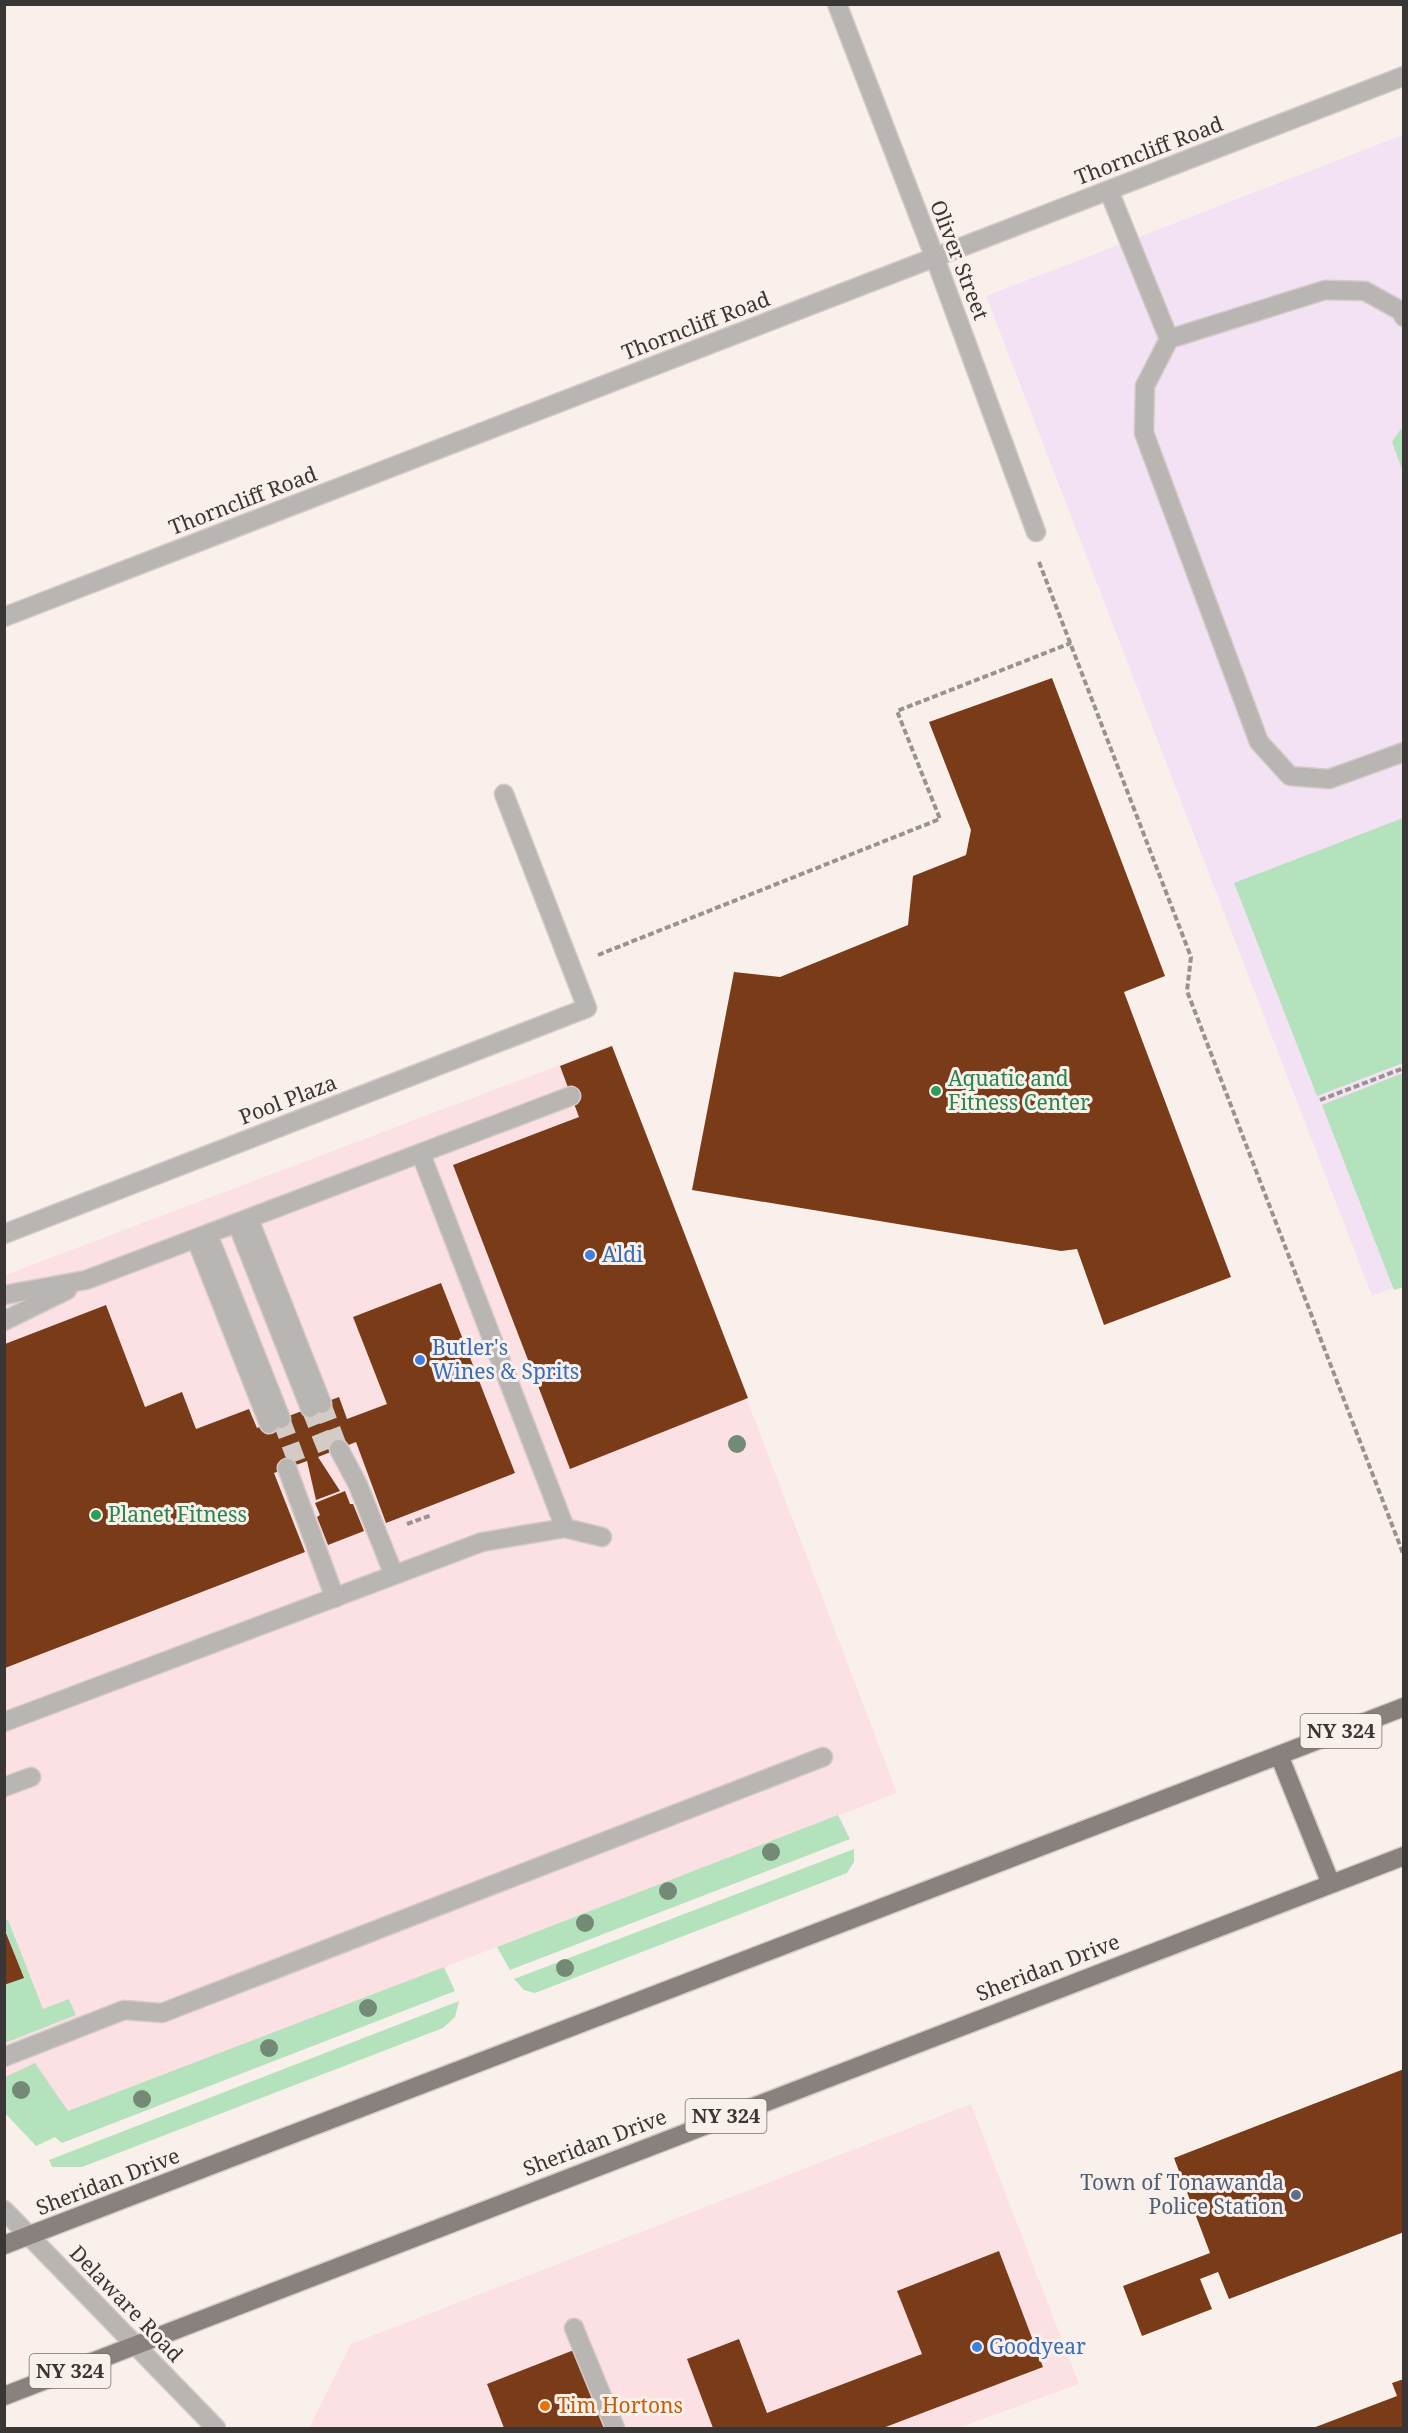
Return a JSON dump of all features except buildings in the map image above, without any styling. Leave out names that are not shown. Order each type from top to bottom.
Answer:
[{"type":"main road","name":"Sheridan Drive","points":[[4,2246],[1404,1707]]},
{"type":"main road","points":[[1279,1755],[1330,1884]]},
{"type":"main road","name":"Sheridan Drive","points":[[4,2396],[1404,1856]]},
{"type":"street","name":"Oliver Street","points":[[837,4],[935,258],[1036,532]]},
{"type":"street","name":"Thorncliff Road","points":[[4,617],[1404,76]]},
{"type":"street","points":[[1109,191],[1169,339]]},
{"type":"street","points":[[1404,317],[1401,311],[1365,291],[1325,290],[1169,339],[1144,386],[1144,433],[1259,742],[1290,776],[1329,779],[1404,752]]},
{"type":"street","name":"Pool Plaza","points":[[4,1234],[587,1008],[504,794]]},
{"type":"street","points":[[4,1321],[86,1280],[571,1096]]},
{"type":"street","points":[[421,1154],[565,1528]]},
{"type":"street","points":[[243,1221],[316,1406]]},
{"type":"street","points":[[202,1237],[275,1422]]},
{"type":"street","points":[[4,1295],[86,1280]]},
{"type":"street","points":[[334,1451],[358,1485],[394,1575]]},
{"type":"street","points":[[292,1466],[300,1508],[335,1598]]},
{"type":"street","points":[[4,1722],[482,1542],[565,1528],[602,1537]]},
{"type":"street","points":[[4,2057],[124,2010],[162,2013],[823,1757]]},
{"type":"street","points":[[4,1787],[31,1777]]},
{"type":"street","name":"Delaware Road","points":[[4,2210],[216,2428]]},
{"type":"street","points":[[574,2328],[615,2428]]},
{"type":"path","points":[[1036,532],[1034,548],[1191,957],[1187,991],[1404,1556]]},
{"type":"path","points":[[597,955],[940,819],[897,711],[1071,643]]},
{"type":"path","points":[[1320,1100],[1404,1068]]},
{"type":"shaded area","points":[[1403,135],[1403,1284],[1372,1296],[986,296]]},
{"type":"shaded area","points":[[612,1045],[897,1793],[21,2130],[5,2113],[5,1275]]},
{"type":"shaded area","points":[[971,2104],[1079,2384],[958,2428],[309,2428],[351,2344]]},
{"type":"green space","points":[[1403,426],[1403,472],[1392,442]]},
{"type":"green space","points":[[1403,818],[1403,1063],[1317,1096],[1234,883]]},
{"type":"green space","points":[[1403,1073],[1404,1287],[1394,1290],[1322,1105]]},
{"type":"green space","points":[[838,1815],[850,1839],[510,1970],[497,1947]]},
{"type":"green space","points":[[854,1849],[854,1862],[847,1873],[535,1993],[524,1990],[514,1979]]},
{"type":"green space","points":[[8,1920],[43,2009],[69,1999],[76,2015],[5,2043],[4,1985],[23,1977],[5,1928],[5,1921]]},
{"type":"green space","points":[[444,1967],[455,1991],[62,2143],[55,2137],[36,2146],[5,2113],[5,2077],[35,2063],[68,2111]]},
{"type":"green space","points":[[459,2001],[455,2017],[443,2028],[82,2167],[52,2167],[49,2160]]},
{"type":"tunnel","points":[[322,1404],[339,1449]]},
{"type":"tunnel","points":[[310,1408],[328,1453]]},
{"type":"tunnel","points":[[281,1419],[298,1465]]},
{"type":"place","name":"Aquatic and Fitness Center","points":[[936,1091]]},
{"type":"place","name":"Aldi","points":[[590,1255]]},
{"type":"place","name":"Butler's Wines & Sprits","points":[[420,1360]]},
{"type":"place","name":"Planet Fitness","points":[[96,1515]]},
{"type":"place","name":"Town of Tonawanda Police Station","points":[[1296,2195]]},
{"type":"place","name":"Goodyear","points":[[977,2347]]},
{"type":"place","name":"Tim Hortons","points":[[545,2406]]}]
